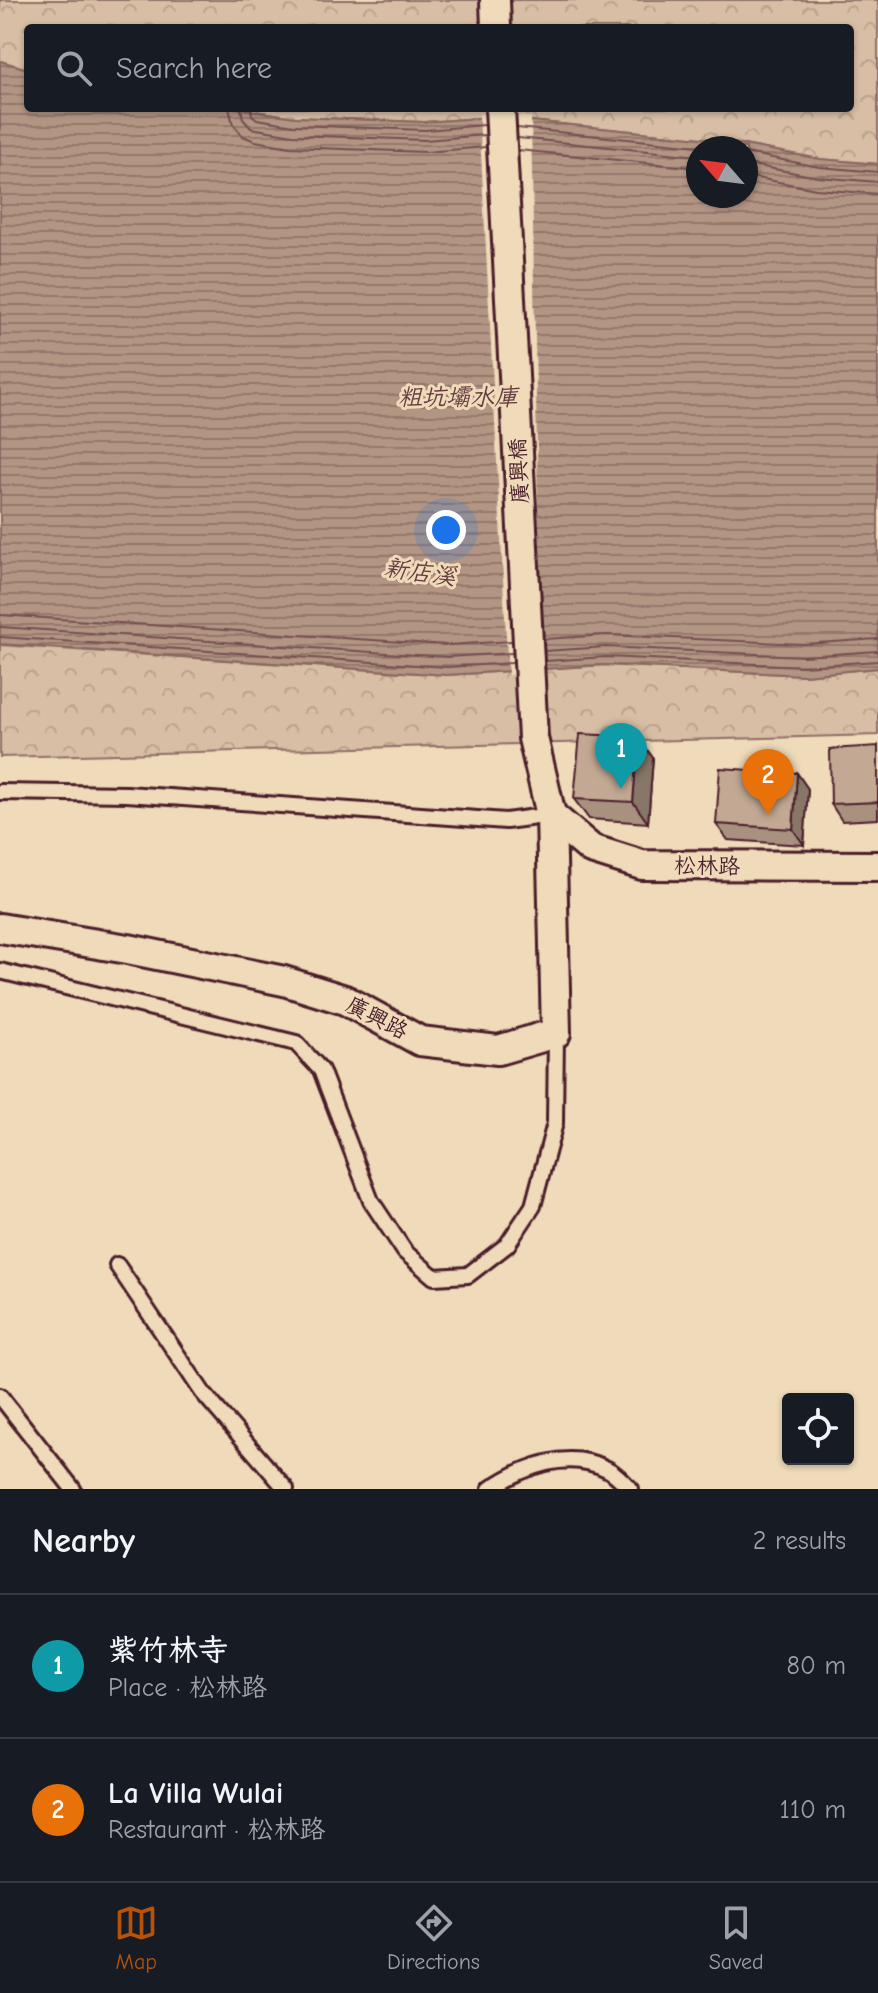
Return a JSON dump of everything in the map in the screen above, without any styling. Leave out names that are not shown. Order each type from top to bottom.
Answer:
[{"type":"street","points":[[495,0],[496,24]]},
{"type":"street","name":"廣興橋","points":[[500,112],[533,738],[551,815]]},
{"type":"street","points":[[551,815],[556,1033]]},
{"type":"street","name":"松林路","points":[[551,815],[591,849],[642,865],[878,866]]},
{"type":"street","name":"廣興路","points":[[0,928],[128,949],[284,981],[345,1000],[420,1041],[498,1050],[556,1033]]},
{"type":"lane","points":[[0,792],[127,794],[506,821],[551,815]]},
{"type":"lane","points":[[0,971],[296,1043],[321,1070],[371,1201],[405,1252],[434,1277],[468,1275],[507,1245],[533,1206],[555,1123],[556,1033]]},
{"type":"lane","points":[[117,1265],[203,1393],[286,1489]]},
{"type":"lane","points":[[0,1396],[73,1489]]},
{"type":"lane","points":[[490,1489],[515,1472],[570,1458],[608,1469],[631,1489]]},
{"type":"green space","points":[[0,0],[878,0],[878,164],[820,159],[758,148],[758,136],[686,136],[492,117],[424,122],[295,117],[262,112],[854,112],[854,24],[24,24],[24,68],[0,61]]},
{"type":"green space","points":[[0,645],[447,675],[605,665],[804,675],[878,668],[878,735],[0,757]]},
{"type":"water","name":"粗坑壩水庫","points":[[0,61],[24,68],[24,112],[262,112],[295,117],[424,122],[492,117],[686,136],[686,208],[758,208],[758,148],[820,159],[878,164],[878,668],[804,675],[605,665],[447,675],[0,644]]},
{"type":"pier","points":[[479,114],[531,117],[541,673],[508,675]]},
{"type":"building","points":[[580,734],[638,737],[633,802],[574,799]]},
{"type":"building","points":[[878,746],[878,802],[831,804],[830,749]]},
{"type":"building","points":[[720,768],[797,773],[793,829],[716,824]]},
{"type":"place","name":"紫竹林寺","points":[[621,789]]},
{"type":"place","name":"La Villa Wulai","points":[[768,815]]},
{"type":"water label","name":"新店溪","points":[[420,572]]}]
